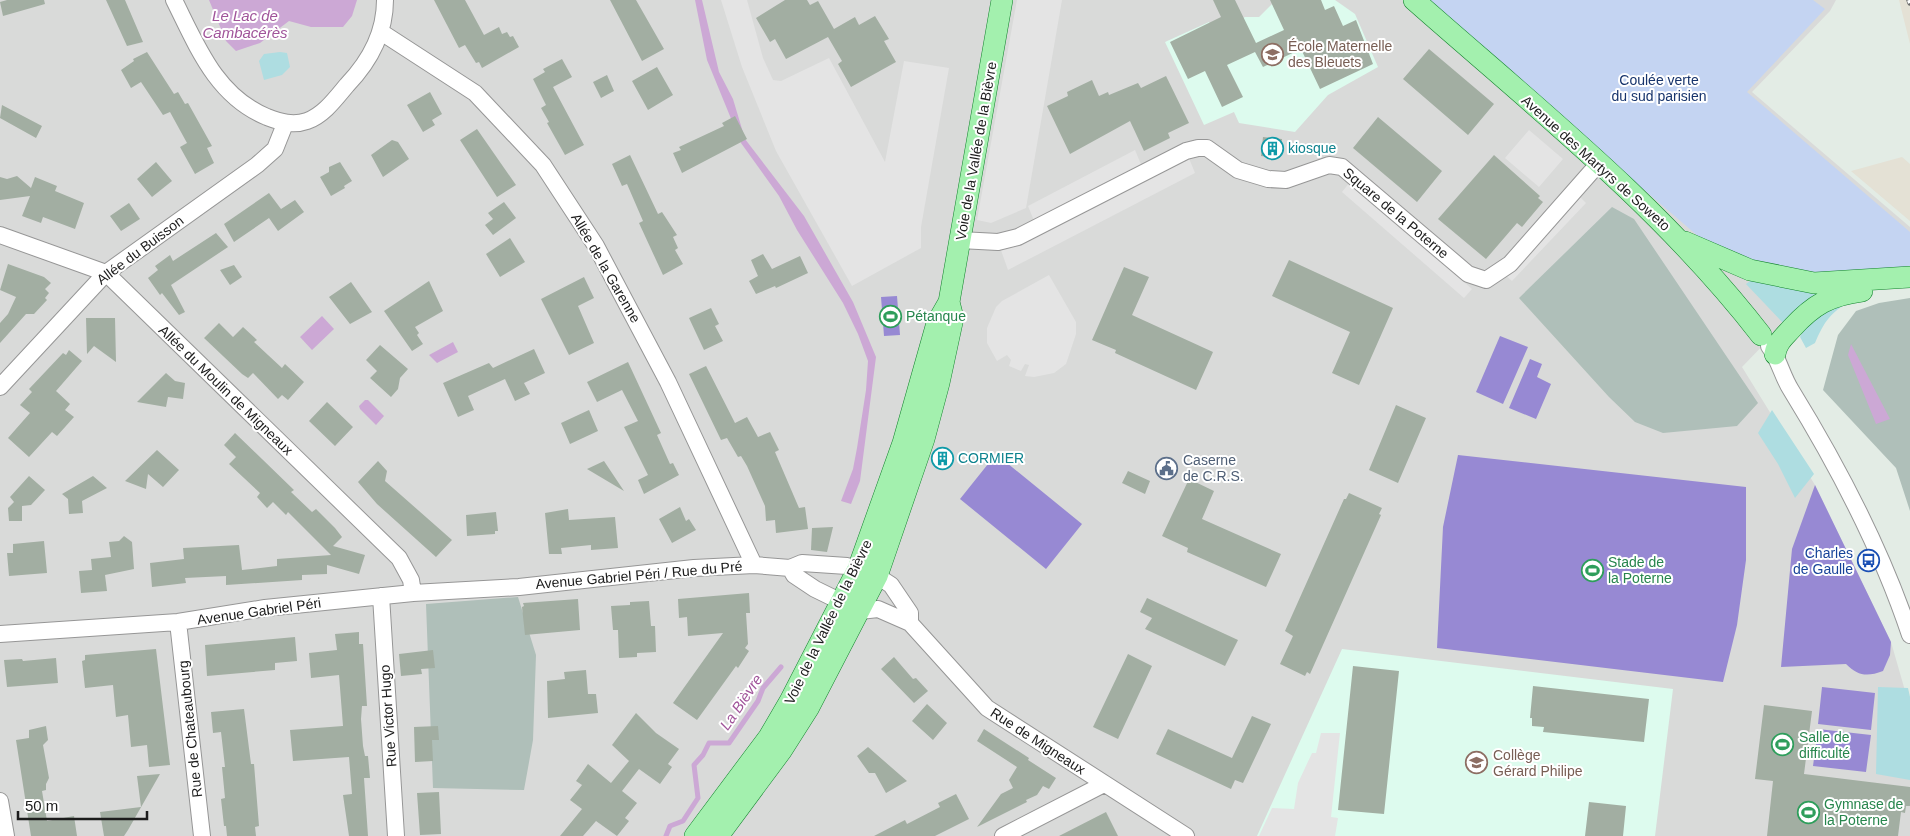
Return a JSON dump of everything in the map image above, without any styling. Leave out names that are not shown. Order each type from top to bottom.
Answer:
[{"type":"main road","name":"Voie de la Vallée de la Bièvre","points":[[718,836],[756,785],[809,707],[859,605],[862,571],[903,443],[937,323],[949,302],[1002,0]]},
{"type":"main road","name":"Avenue des Martyrs de Soweto","points":[[1414,0],[1631,192],[1728,293],[1761,336]]},
{"type":"main road","points":[[1678,239],[1750,270],[1814,283],[1910,277]]},
{"type":"main road","points":[[1775,354],[1777,344],[1805,314],[1827,299],[1860,291],[1910,287]]},
{"type":"main road","name":"Voie de la Vallée de la Bièvre","points":[[862,571],[924,439],[939,383],[953,318],[949,302]]},
{"type":"main road","name":"Voie de la Vallée de la Bièvre","points":[[695,836],[769,737],[859,605]]},
{"type":"street","points":[[174,0],[203,58],[218,81],[237,100],[257,113],[285,124],[307,121],[323,111],[354,78],[375,47],[381,32],[385,0]]},
{"type":"street","name":"Allée de la Garenne","points":[[381,32],[475,94],[543,165],[596,246],[668,382],[754,565]]},
{"type":"street","name":"Allée du Buisson","points":[[0,387],[106,273],[258,165],[276,149],[285,124]]},
{"type":"street","name":"Square de la Poterne","points":[[960,240],[998,242],[1018,237],[1186,151],[1207,148],[1238,170],[1268,179],[1286,180],[1328,165],[1342,167],[1468,274],[1486,280],[1510,264],[1599,163]]},
{"type":"street","name":"Allée du Moulin de Migneaux","points":[[0,235],[106,273],[399,558],[411,580],[413,593]]},
{"type":"street","name":"Avenue des Martyrs de Soweto","points":[[1761,336],[1775,354],[1787,383],[1829,451],[1865,521],[1910,635]]},
{"type":"street","points":[[790,568],[802,563],[862,571]]},
{"type":"street","name":"Avenue Gabriel Péri / Rue du Pré","points":[[519,587],[671,570],[754,565],[790,568]]},
{"type":"street","name":"Rue de Migneaux","points":[[790,568],[794,575],[801,580],[859,605],[910,623],[987,708],[1186,836]]},
{"type":"street","name":"Rue de Migneaux","points":[[862,571],[891,585],[910,613],[910,623]]},
{"type":"street","name":"Avenue Gabriel Péri","points":[[0,634],[178,622],[265,608],[380,596],[519,587]]},
{"type":"street","name":"Rue Victor Hugo","points":[[380,596],[396,836]]},
{"type":"street","name":"Rue de Chateaubourg","points":[[178,622],[202,836]]},
{"type":"street","points":[[1004,836],[1104,784]]},
{"type":"street","points":[[0,801],[6,836]]},
{"type":"shaded area","points":[[0,0],[1836,0],[1830,11],[1752,92],[1910,227],[1910,272],[1825,281],[1742,367],[1815,485],[1891,642],[1910,708],[1910,836],[0,836]]},
{"type":"shaded area","points":[[721,0],[747,0],[763,58],[773,80],[781,81],[829,58],[885,162],[904,61],[949,68],[921,227],[921,248],[852,286],[776,151],[742,67]]},
{"type":"shaded area","points":[[1017,0],[1062,0],[1026,208],[991,223],[977,220]]},
{"type":"shaded area","name":"École Maternelle des Bleuets","points":[[1276,0],[1335,0],[1355,14],[1378,67],[1328,95],[1295,132],[1239,123],[1234,112],[1204,125],[1165,42],[1209,22],[1215,32],[1245,17],[1259,17]]},
{"type":"shaded area","points":[[1899,0],[1910,0],[1910,44]]},
{"type":"shaded area","points":[[287,53],[290,67],[282,75],[264,80],[259,61],[264,54]]},
{"type":"shaded area","points":[[1529,130],[1563,159],[1539,187],[1505,158]]},
{"type":"shaded area","points":[[1135,150],[1145,174],[1186,151],[1195,173],[1008,270],[998,242],[1037,228],[1028,206]]},
{"type":"shaded area","points":[[1902,157],[1910,164],[1910,221],[1851,171]]},
{"type":"shaded area","points":[[1350,182],[1472,289],[1464,298],[1342,192]]},
{"type":"shaded area","points":[[1578,195],[1586,203],[1512,281],[1503,273]]},
{"type":"shaded area","points":[[1612,207],[1634,219],[1758,403],[1737,426],[1663,433],[1635,422],[1609,397],[1519,298]]},
{"type":"shaded area","points":[[1049,275],[1076,322],[1076,334],[1066,364],[1054,373],[1034,377],[1025,376],[1029,365],[1025,364],[1021,371],[1009,366],[1011,360],[1007,355],[997,361],[987,343],[987,328],[996,307],[1002,301]]},
{"type":"shaded area","points":[[1754,278],[1823,292],[1784,324],[1746,284]]},
{"type":"shaded area","name":"Pétanque","points":[[897,296],[900,335],[884,336],[881,297]]},
{"type":"shaded area","points":[[1910,298],[1910,511],[1896,468],[1823,390],[1838,335],[1856,311],[1879,303]]},
{"type":"shaded area","points":[[1852,301],[1833,313],[1825,323],[1815,343],[1806,348],[1800,337],[1808,320]]},
{"type":"shaded area","points":[[1500,336],[1528,347],[1503,404],[1476,392]]},
{"type":"shaded area","points":[[1530,359],[1542,364],[1537,377],[1551,384],[1536,419],[1509,408]]},
{"type":"shaded area","points":[[1772,410],[1814,474],[1795,498],[1778,464],[1758,433]]},
{"type":"shaded area","points":[[996,454],[1082,524],[1046,569],[960,499]]},
{"type":"shaded area","name":"Stade de la Poterne","points":[[1458,455],[1746,487],[1746,560],[1737,625],[1723,682],[1437,648],[1443,527]]},
{"type":"shaded area","points":[[1815,485],[1891,642],[1890,655],[1883,671],[1867,675],[1855,671],[1846,664],[1781,667],[1792,549]]},
{"type":"shaded area","points":[[518,597],[536,655],[533,740],[524,790],[433,788],[426,604]]},
{"type":"shaded area","name":"Collège Gérard Philipe","points":[[1342,649],[1673,689],[1655,836],[1257,836]]},
{"type":"shaded area","points":[[1822,687],[1875,693],[1871,730],[1818,724]]},
{"type":"shaded area","points":[[1878,687],[1908,688],[1910,697],[1910,780],[1876,774]]},
{"type":"shaded area","points":[[1818,729],[1871,735],[1866,772],[1813,766]]},
{"type":"shaded area","points":[[1321,733],[1340,733],[1331,817],[1338,818],[1335,836],[1259,836],[1272,808],[1294,809],[1298,783],[1312,753],[1316,753]]},
{"type":"green space","name":"Coulée verte du sud parisien","points":[[1423,0],[1813,0],[1825,9],[1747,92],[1910,232],[1910,270],[1872,273],[1807,272],[1743,260],[1706,243]]},
{"type":"water","name":"Le Lac de Cambacérès","points":[[209,0],[357,0],[352,16],[343,27],[311,27],[289,21],[260,43],[236,51],[226,41]]},
{"type":"water","points":[[695,0],[702,0],[719,72],[733,99],[745,139],[804,216],[853,302],[876,357],[860,481],[851,504],[841,501],[853,469],[866,390],[868,361],[858,334],[843,303],[797,230],[779,196],[741,143],[707,60]]},
{"type":"water","points":[[322,316],[334,329],[312,350],[300,337]]},
{"type":"water","points":[[453,342],[458,352],[437,363],[429,355]]},
{"type":"water","points":[[1851,344],[1890,419],[1876,424],[1848,355]]},
{"type":"water","points":[[365,400],[368,400],[384,416],[376,425],[360,409],[359,406]]},
{"type":"building","points":[[7,0],[44,0],[45,4],[3,16],[0,2]]},
{"type":"building","points":[[106,0],[125,0],[143,42],[127,46]]},
{"type":"building","points":[[434,0],[465,0],[484,35],[499,27],[502,34],[507,32],[510,37],[513,36],[519,47],[482,68],[479,62],[476,63],[465,45],[459,48]]},
{"type":"building","points":[[610,0],[636,0],[664,49],[642,61]]},
{"type":"building","points":[[785,0],[807,0],[810,5],[818,1],[834,29],[855,17],[859,25],[875,16],[889,39],[884,41],[896,62],[851,87],[838,64],[842,61],[828,37],[786,59],[775,39],[770,42],[756,18]]},
{"type":"building","points":[[1213,0],[1235,0],[1256,43],[1284,30],[1270,0],[1321,0],[1325,10],[1334,6],[1343,26],[1356,20],[1373,64],[1320,89],[1301,49],[1263,67],[1255,52],[1227,65],[1243,97],[1222,107],[1205,71],[1188,79],[1170,42],[1221,17]]},
{"type":"building","points":[[1429,49],[1494,104],[1468,135],[1403,79]]},
{"type":"building","points":[[147,52],[174,94],[178,92],[185,104],[188,103],[212,146],[207,148],[214,163],[195,174],[180,147],[187,143],[170,112],[163,115],[141,82],[131,88],[121,70],[134,61],[133,59]]},
{"type":"building","points":[[562,59],[572,77],[553,87],[584,145],[565,155],[547,123],[549,122],[541,108],[546,105],[533,79],[545,72],[543,69]]},
{"type":"building","points":[[657,67],[673,95],[648,110],[632,81]]},
{"type":"building","points":[[607,75],[614,91],[601,98],[593,82]]},
{"type":"building","points":[[1166,76],[1189,123],[1168,133],[1170,138],[1144,151],[1130,121],[1070,154],[1047,106],[1068,96],[1067,92],[1092,80],[1099,96],[1108,92],[1109,95],[1138,83],[1141,88]]},
{"type":"building","points":[[430,92],[442,114],[432,120],[435,125],[423,132],[407,105]]},
{"type":"building","points":[[2,105],[42,126],[36,138],[0,118]]},
{"type":"building","points":[[735,116],[747,139],[682,173],[673,153],[681,150],[679,147],[724,126],[722,123]]},
{"type":"building","points":[[1378,117],[1442,171],[1417,202],[1353,148]]},
{"type":"building","points":[[477,129],[516,185],[497,197],[460,140]]},
{"type":"building","name":"kiosque","points":[[1263,137],[1282,139],[1280,158],[1261,156]]},
{"type":"building","points":[[392,140],[398,142],[409,159],[383,177],[371,155]]},
{"type":"building","points":[[630,155],[658,214],[662,212],[677,235],[673,237],[678,248],[675,250],[683,264],[663,275],[639,223],[643,221],[627,184],[622,186],[612,164]]},
{"type":"building","points":[[1494,155],[1540,196],[1538,198],[1543,202],[1522,227],[1517,223],[1486,259],[1438,219]]},
{"type":"building","points":[[156,162],[172,181],[152,197],[137,179]]},
{"type":"building","points":[[340,162],[352,181],[344,186],[345,188],[331,196],[320,177],[329,172],[329,167]]},
{"type":"building","points":[[17,176],[31,188],[35,177],[57,186],[55,191],[84,203],[75,229],[43,217],[41,223],[22,216],[30,196],[0,200],[0,177],[7,179]]},
{"type":"building","points":[[269,193],[281,209],[295,200],[304,212],[278,231],[269,218],[234,242],[224,224]]},
{"type":"building","points":[[504,202],[516,218],[493,235],[485,225],[493,219],[488,213]]},
{"type":"building","points":[[129,203],[140,219],[121,231],[110,216]]},
{"type":"building","points":[[216,233],[228,247],[171,285],[185,312],[179,315],[162,293],[160,295],[148,278],[158,270],[155,266],[170,255],[173,261]]},
{"type":"building","points":[[510,238],[525,262],[500,277],[486,254]]},
{"type":"building","points":[[763,254],[772,269],[800,256],[808,273],[776,288],[775,286],[756,294],[749,281],[758,276],[751,260]]},
{"type":"building","points":[[1289,260],[1393,308],[1359,385],[1332,373],[1350,332],[1272,296]]},
{"type":"building","points":[[8,264],[44,277],[51,283],[45,289],[49,293],[45,298],[47,300],[34,314],[26,314],[0,343],[0,323],[8,314],[16,297],[0,290]]},
{"type":"building","points":[[234,265],[242,277],[230,285],[220,270]]},
{"type":"building","points":[[1124,267],[1149,277],[1132,315],[1213,352],[1196,390],[1115,353],[1116,350],[1092,340]]},
{"type":"building","points":[[584,277],[594,298],[578,306],[594,343],[569,355],[541,299]]},
{"type":"building","points":[[429,281],[443,311],[415,327],[419,333],[417,335],[423,344],[412,351],[384,311]]},
{"type":"building","points":[[351,282],[372,312],[350,324],[329,297]]},
{"type":"building","points":[[711,308],[719,324],[715,326],[723,341],[704,350],[689,318]]},
{"type":"building","points":[[86,318],[115,318],[116,362],[94,346],[87,354]]},
{"type":"building","points":[[219,323],[233,337],[243,327],[257,340],[254,342],[282,368],[285,364],[304,382],[288,400],[282,395],[278,399],[253,373],[248,378],[242,374],[204,338]]},
{"type":"building","points":[[380,345],[408,369],[400,378],[398,389],[391,397],[370,378],[377,371],[366,360]]},
{"type":"building","points":[[534,349],[545,373],[524,383],[530,394],[515,401],[505,379],[468,396],[474,410],[458,417],[443,383],[489,363],[493,368]]},
{"type":"building","points":[[69,350],[82,361],[56,391],[70,404],[65,410],[74,417],[57,436],[52,432],[29,457],[8,438],[30,413],[20,405],[32,392],[29,389],[63,353],[66,355]]},
{"type":"building","points":[[628,362],[661,433],[657,435],[670,464],[673,463],[679,475],[644,494],[638,480],[648,475],[624,427],[638,421],[622,390],[597,402],[587,382]]},
{"type":"building","points":[[706,366],[735,423],[747,417],[758,437],[770,432],[779,450],[775,452],[799,508],[805,507],[808,529],[776,533],[775,520],[766,521],[765,506],[747,466],[741,456],[738,457],[727,438],[721,440],[689,374]]},
{"type":"building","points":[[166,373],[175,381],[185,383],[183,399],[168,397],[166,407],[137,402]]},
{"type":"building","points":[[327,402],[353,427],[335,446],[309,421]]},
{"type":"building","points":[[1396,405],[1426,418],[1398,483],[1369,470]]},
{"type":"building","points":[[589,410],[598,431],[570,444],[561,423]]},
{"type":"building","points":[[235,433],[294,490],[291,492],[312,512],[316,509],[335,528],[342,537],[333,546],[365,555],[359,574],[327,565],[327,574],[302,575],[302,580],[226,585],[226,576],[185,578],[186,583],[152,587],[150,563],[184,559],[183,548],[239,545],[242,570],[277,566],[277,559],[331,555],[288,512],[286,515],[273,502],[267,508],[257,497],[260,493],[229,464],[236,457],[224,445]]},
{"type":"building","points":[[157,450],[179,470],[163,487],[148,474],[146,489],[125,481]]},
{"type":"building","points":[[378,461],[387,471],[385,481],[452,540],[436,557],[377,504],[358,482]]},
{"type":"building","points":[[604,461],[624,491],[587,469]]},
{"type":"building","points":[[1128,471],[1150,481],[1145,494],[1122,483]]},
{"type":"building","points":[[29,476],[45,490],[31,505],[22,506],[22,521],[9,521],[8,508],[14,502],[10,497]]},
{"type":"building","points":[[93,476],[107,488],[82,501],[83,513],[69,514],[68,499],[62,494]]},
{"type":"building","points":[[1189,479],[1214,491],[1202,519],[1281,554],[1266,587],[1187,552],[1188,548],[1162,536]]},
{"type":"building","points":[[1349,493],[1382,508],[1379,514],[1381,515],[1310,674],[1307,672],[1305,676],[1280,664],[1293,636],[1285,631],[1344,499],[1346,499]]},
{"type":"building","points":[[680,507],[686,521],[689,519],[696,530],[672,543],[659,519]]},
{"type":"building","points":[[568,509],[569,520],[615,517],[618,548],[591,550],[591,545],[561,548],[562,554],[549,554],[545,513]]},
{"type":"building","points":[[496,512],[498,531],[495,531],[495,534],[467,536],[466,515]]},
{"type":"building","points":[[833,527],[827,552],[811,550],[812,528]]},
{"type":"building","points":[[124,536],[132,542],[134,569],[105,575],[107,591],[81,593],[79,571],[92,570],[91,559],[111,557],[109,542],[119,541]]},
{"type":"building","points":[[44,541],[47,573],[9,576],[7,553],[13,553],[13,544]]},
{"type":"building","points":[[749,593],[750,613],[746,613],[748,644],[745,648],[749,651],[697,720],[673,703],[723,633],[688,636],[687,617],[679,618],[678,599]]},
{"type":"building","points":[[1147,598],[1238,640],[1225,666],[1145,629],[1152,618],[1140,612]]},
{"type":"building","points":[[578,599],[580,630],[525,635],[523,603]]},
{"type":"building","points":[[649,601],[651,626],[655,626],[656,652],[637,653],[637,657],[619,658],[618,630],[613,630],[611,606]]},
{"type":"building","points":[[359,632],[359,644],[363,644],[367,706],[362,706],[361,719],[363,746],[365,756],[368,756],[370,778],[364,778],[368,836],[349,836],[343,795],[352,794],[349,757],[293,761],[290,730],[343,726],[339,675],[311,678],[309,653],[337,650],[335,634]]},
{"type":"building","points":[[295,637],[297,661],[275,663],[275,670],[207,676],[205,645]]},
{"type":"building","points":[[156,649],[170,765],[149,767],[147,745],[131,747],[128,715],[116,717],[113,685],[85,688],[82,661],[85,660],[85,655]]},
{"type":"building","points":[[433,650],[435,668],[421,669],[422,674],[401,676],[399,654]]},
{"type":"building","points":[[1128,654],[1152,666],[1118,739],[1093,727]]},
{"type":"building","points":[[894,657],[913,679],[916,678],[928,691],[914,703],[881,669]]},
{"type":"building","points":[[56,658],[58,683],[7,687],[4,660],[22,659],[23,661]]},
{"type":"building","points":[[1353,666],[1399,671],[1384,814],[1338,810]]},
{"type":"building","points":[[586,670],[588,694],[596,694],[598,713],[548,718],[547,681],[565,679],[564,672]]},
{"type":"building","points":[[1533,686],[1649,699],[1644,742],[1543,732],[1544,727],[1532,726],[1532,718],[1530,718]]},
{"type":"building","points":[[927,704],[947,723],[933,740],[912,721]]},
{"type":"building","points":[[1764,705],[1812,711],[1804,774],[1910,787],[1910,806],[1906,806],[1905,813],[1901,812],[1898,836],[1767,836],[1773,781],[1755,779]]},
{"type":"building","points":[[244,709],[251,764],[254,764],[259,826],[255,827],[256,836],[227,836],[221,799],[225,798],[222,767],[225,767],[221,732],[213,733],[211,712]]},
{"type":"building","points":[[636,713],[656,733],[679,749],[668,764],[672,767],[660,784],[639,769],[622,791],[637,803],[625,818],[629,821],[617,836],[596,821],[583,836],[560,836],[582,809],[570,800],[582,785],[576,781],[588,764],[611,783],[629,761],[612,745]]},
{"type":"building","points":[[1252,716],[1271,724],[1243,783],[1235,780],[1231,789],[1156,754],[1168,729],[1232,758]]},
{"type":"building","points":[[46,726],[48,740],[43,745],[49,778],[46,790],[42,791],[47,821],[74,816],[77,836],[31,836],[16,740],[29,738],[29,730]]},
{"type":"building","points":[[438,726],[439,740],[432,740],[433,761],[415,762],[414,727]]},
{"type":"building","points":[[984,729],[1056,778],[1049,789],[1043,786],[1037,795],[1026,800],[1027,802],[977,827],[1001,794],[1013,788],[1009,780],[1017,767],[977,741]]},
{"type":"building","points":[[868,747],[907,781],[886,793],[875,773],[869,773],[857,756]]},
{"type":"building","points":[[160,774],[128,830],[124,836],[104,836],[100,812],[141,807],[137,776]]},
{"type":"building","points":[[439,792],[441,834],[420,835],[417,793]]},
{"type":"building","points":[[956,794],[969,819],[935,836],[874,836],[905,820],[907,824],[940,807],[938,803]]},
{"type":"building","points":[[1589,802],[1626,806],[1623,836],[1585,836]]},
{"type":"building","points":[[1106,812],[1118,836],[1059,836]]},
{"type":"waterway","name":"La Bièvre","points":[[666,836],[670,826],[683,821],[698,798],[694,765],[703,755],[709,743],[729,743],[758,701],[763,688],[781,667]]},
{"type":"place","name":"École Maternelle des Bleuets","points":[[1272,54]]},
{"type":"place","name":"kiosque","points":[[1272,148]]},
{"type":"place","name":"Pétanque","points":[[890,316]]},
{"type":"place","name":"CORMIER","points":[[942,458]]},
{"type":"place","name":"Caserne de C.R.S.","points":[[1167,468]]},
{"type":"place","name":"Charles de Gaulle","points":[[1869,561]]},
{"type":"place","name":"Stade de la Poterne","points":[[1592,570]]},
{"type":"place","name":"Salle de difficulté","points":[[1783,745]]},
{"type":"place","name":"Collège Gérard Philipe","points":[[1477,763]]},
{"type":"place","name":"Gymnase de la Poterne","points":[[1808,812]]}]
